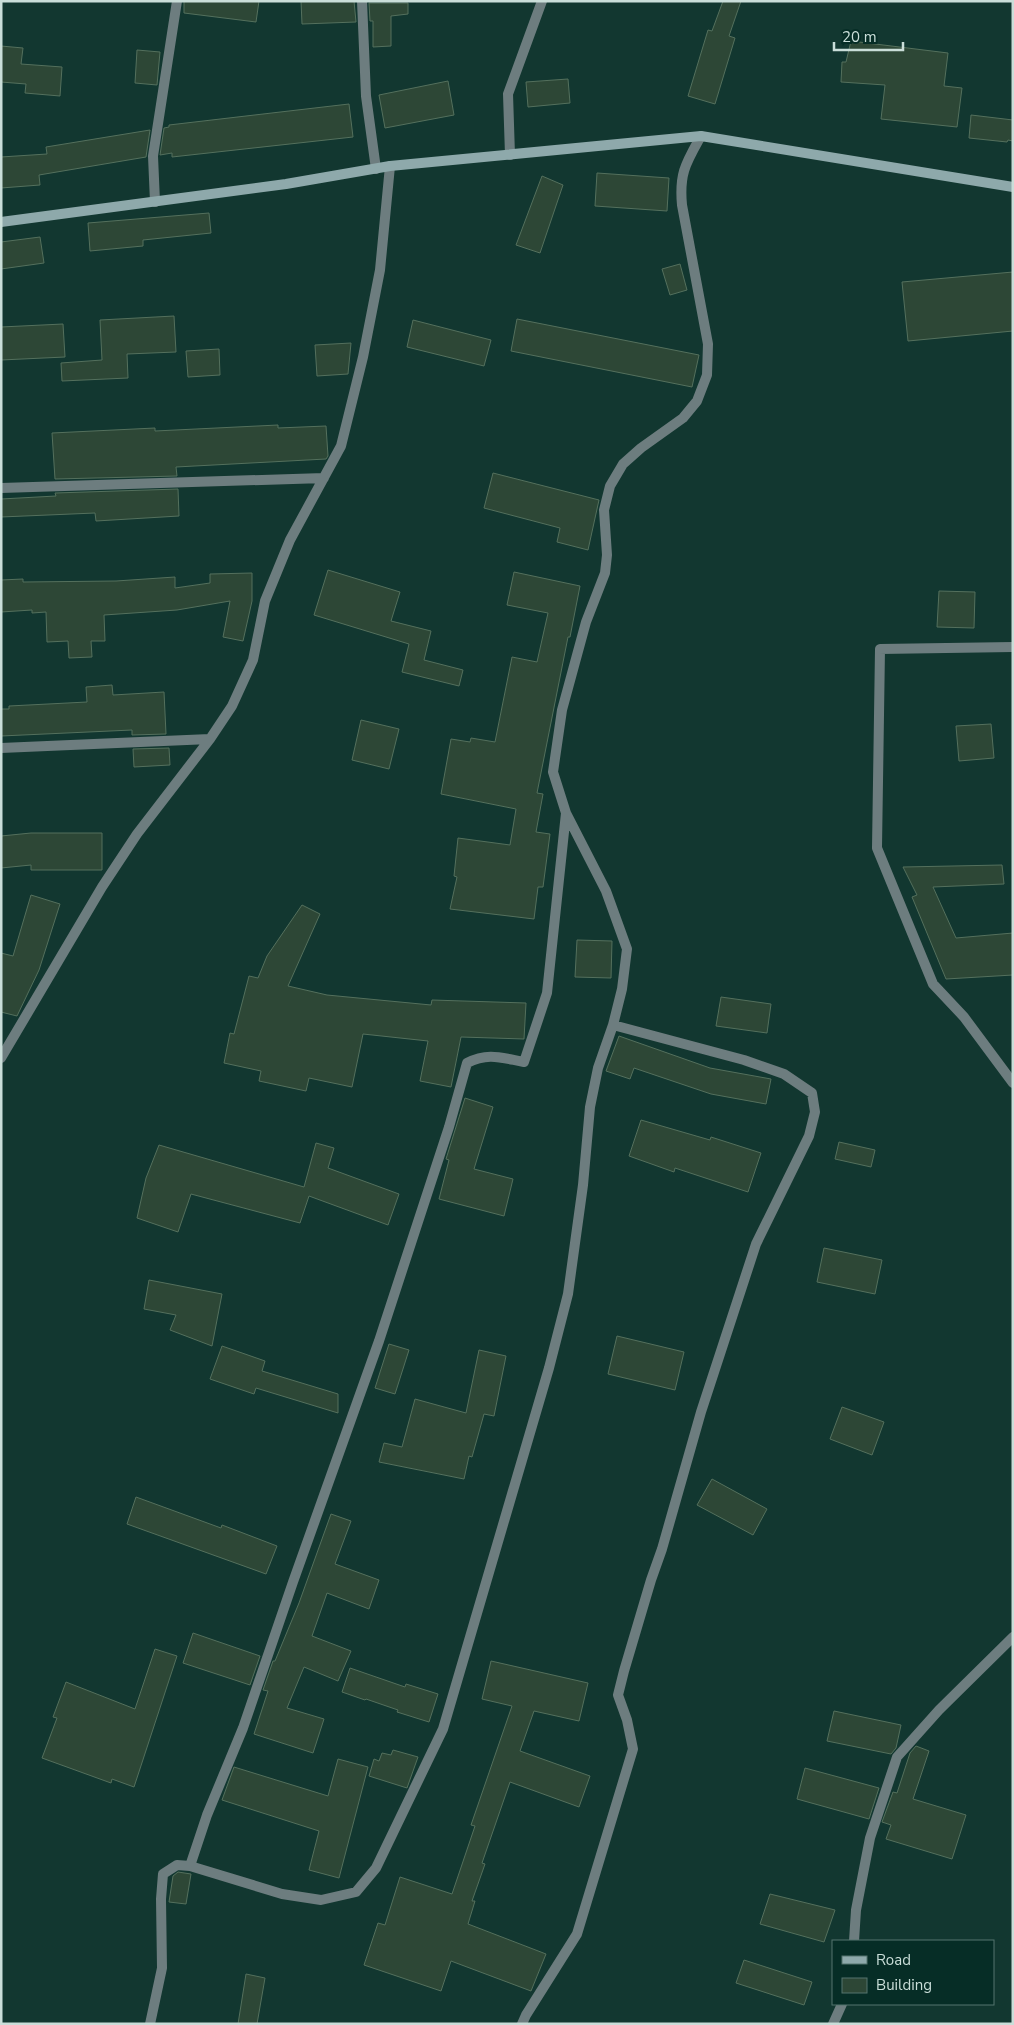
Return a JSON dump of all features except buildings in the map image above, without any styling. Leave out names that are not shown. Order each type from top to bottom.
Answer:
[{"type":"street","points":[[156,202],[153,156],[177,1]]},
{"type":"street","points":[[362,1],[366,96],[376,169]]},
{"type":"street","points":[[510,155],[508,94],[542,1]]},
{"type":"street","points":[[1,222],[286,184],[390,166],[701,136],[1013,188]]},
{"type":"street","points":[[150,2024],[162,1968],[161,1899],[163,1874],[178,1865],[190,1866],[282,1894],[321,1900],[356,1892],[376,1868],[443,1729],[549,1368],[568,1294],[584,1185],[590,1107],[598,1068],[613,1025],[622,990],[627,949],[606,890],[566,813],[553,772],[564,701],[586,622],[605,573],[607,555],[604,510],[610,486],[623,464],[640,448],[683,418],[697,401],[707,375],[708,344],[680,185],[686,164],[701,136]]},
{"type":"street","points":[[1,1058],[102,886],[137,834],[210,739],[232,706],[253,660],[265,601],[290,540],[341,446],[363,357],[380,270],[390,166]]},
{"type":"street","points":[[1,488],[324,478]]},
{"type":"street","points":[[1013,647],[880,649],[877,848],[933,984],[964,1017],[1013,1084]]},
{"type":"street","points":[[1,748],[210,739]]},
{"type":"street","points":[[190,1866],[207,1815],[243,1728],[379,1341],[449,1127],[467,1063],[480,1056],[524,1062],[547,993],[566,813]]},
{"type":"street","points":[[522,2024],[577,1934],[633,1749],[627,1720],[618,1696],[636,1627],[665,1541],[701,1412],[756,1244],[809,1136],[815,1112],[812,1093],[784,1074],[744,1060],[613,1025]]},
{"type":"street","points":[[854,1940],[856,1910],[870,1838],[897,1757],[939,1710],[1013,1637]]},
{"type":"street","points":[[833,2024],[842,2005]]}]
